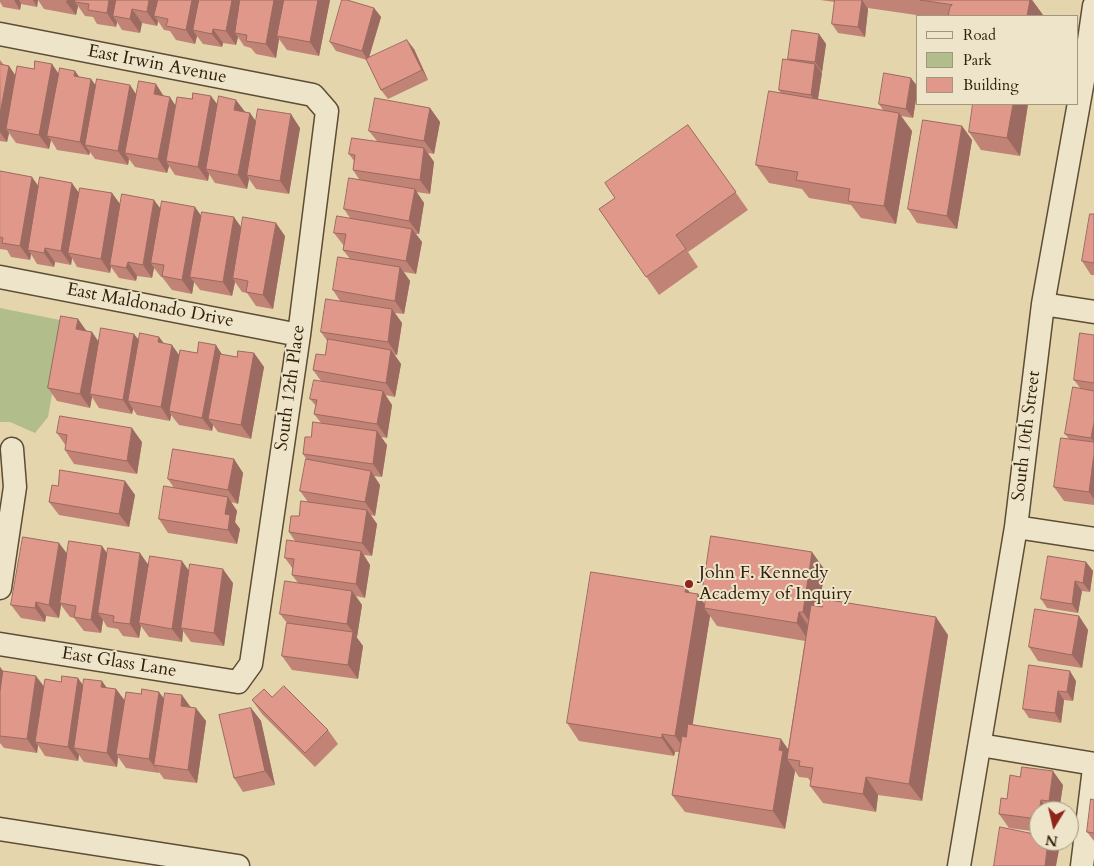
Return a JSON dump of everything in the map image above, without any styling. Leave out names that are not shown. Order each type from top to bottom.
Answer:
[{"type":"street","name":"South 10th Street","points":[[960,866],[1016,527],[1043,304],[1089,76],[1094,6]]},
{"type":"street","name":"East Irwin Avenue","points":[[0,34],[313,95]]},
{"type":"street","name":"South 12th Place","points":[[238,682],[250,664],[299,334],[327,111],[313,95]]},
{"type":"street","name":"East Maldonado Drive","points":[[0,277],[299,334]]},
{"type":"street","points":[[1043,304],[1094,312]]},
{"type":"street","points":[[0,588],[15,487],[12,449]]},
{"type":"street","points":[[1016,527],[1094,539]]},
{"type":"street","name":"East Glass Lane","points":[[0,644],[238,682]]},
{"type":"street","points":[[980,745],[1094,766],[1082,866]]},
{"type":"street","points":[[0,829],[238,866]]},
{"type":"green space","points":[[0,308],[65,321],[48,417],[35,433],[10,422],[0,422]]},
{"type":"building","points":[[75,0],[109,0],[107,13],[88,10],[89,4],[75,2]]},
{"type":"building","points":[[116,0],[149,0],[147,12],[132,9],[130,19],[113,16]]},
{"type":"building","points":[[158,0],[192,0],[186,30],[166,26],[168,19],[154,16]]},
{"type":"building","points":[[199,0],[232,0],[226,31],[213,29],[212,34],[193,30]]},
{"type":"building","points":[[240,0],[274,0],[266,44],[246,41],[247,35],[235,33]]},
{"type":"building","points":[[284,0],[318,0],[310,42],[277,36]]},
{"type":"building","points":[[342,0],[374,8],[362,51],[330,42]]},
{"type":"building","points":[[835,0],[862,0],[858,27],[832,24]]},
{"type":"building","points":[[920,0],[1030,0],[1027,15],[948,15],[952,5]]},
{"type":"building","points":[[792,30],[819,34],[815,62],[788,59]]},
{"type":"building","points":[[407,40],[422,70],[381,90],[366,59]]},
{"type":"building","points":[[783,59],[815,64],[811,95],[779,90]]},
{"type":"building","points":[[35,61],[52,64],[39,135],[6,129],[17,66],[34,69]]},
{"type":"building","points":[[0,64],[9,66],[0,114]]},
{"type":"building","points":[[60,68],[75,71],[74,76],[91,79],[80,142],[47,136]]},
{"type":"building","points":[[884,73],[911,78],[906,109],[879,104]]},
{"type":"building","points":[[97,79],[130,85],[118,151],[85,145]]},
{"type":"building","points":[[139,81],[156,84],[154,94],[170,97],[158,159],[125,153]]},
{"type":"building","points":[[769,91],[899,113],[884,206],[848,201],[850,189],[796,180],[798,172],[756,165]]},
{"type":"building","points":[[193,93],[211,96],[198,167],[166,161],[177,97],[192,99]]},
{"type":"building","points":[[219,96],[236,100],[234,110],[250,113],[238,175],[206,169]]},
{"type":"building","points":[[375,98],[430,108],[424,141],[369,131]]},
{"type":"building","points":[[973,105],[1013,105],[1007,138],[969,132]]},
{"type":"building","points":[[258,109],[291,114],[280,181],[247,175]]},
{"type":"building","points":[[923,120],[962,126],[947,216],[908,209]]},
{"type":"building","points":[[688,125],[736,192],[676,235],[686,249],[646,277],[599,209],[615,198],[605,183]]},
{"type":"building","points":[[352,138],[424,148],[420,180],[353,170],[355,155],[349,154]]},
{"type":"building","points":[[0,171],[32,177],[20,246],[2,243],[3,238],[0,237]]},
{"type":"building","points":[[40,177],[72,183],[61,251],[45,248],[44,253],[28,250]]},
{"type":"building","points":[[349,178],[415,189],[409,221],[344,209]]},
{"type":"building","points":[[80,188],[112,193],[101,259],[68,253]]},
{"type":"building","points":[[122,194],[154,200],[143,265],[128,262],[126,268],[110,265]]},
{"type":"building","points":[[162,201],[195,207],[182,280],[162,276],[164,265],[151,263]]},
{"type":"building","points":[[202,212],[234,217],[223,282],[190,277]]},
{"type":"building","points":[[1090,214],[1094,214],[1094,263],[1082,261]]},
{"type":"building","points":[[337,216],[412,229],[406,261],[343,250],[346,234],[334,233]]},
{"type":"building","points":[[243,217],[276,223],[263,295],[246,292],[248,281],[233,278]]},
{"type":"building","points":[[338,257],[400,267],[395,301],[333,290]]},
{"type":"building","points":[[326,299],[392,309],[388,342],[321,332]]},
{"type":"building","points":[[61,316],[78,319],[76,329],[92,332],[80,394],[48,388]]},
{"type":"building","points":[[101,328],[134,334],[123,400],[90,394]]},
{"type":"building","points":[[140,333],[159,337],[158,342],[172,345],[161,407],[128,401]]},
{"type":"building","points":[[1080,333],[1094,335],[1094,383],[1074,380]]},
{"type":"building","points":[[328,339],[391,350],[386,383],[313,370],[316,354],[325,355]]},
{"type":"building","points":[[199,342],[216,345],[202,418],[169,411],[180,350],[197,353]]},
{"type":"building","points":[[238,351],[254,353],[241,425],[208,419],[220,354],[237,357]]},
{"type":"building","points":[[314,380],[383,391],[377,424],[314,414],[317,400],[310,399]]},
{"type":"building","points":[[1073,387],[1094,391],[1094,422],[1091,438],[1065,434]]},
{"type":"building","points":[[60,416],[132,428],[127,461],[65,450],[67,435],[57,433]]},
{"type":"building","points":[[313,422],[377,431],[373,464],[303,454],[305,437],[311,437]]},
{"type":"building","points":[[1061,438],[1094,442],[1089,492],[1054,487]]},
{"type":"building","points":[[173,449],[234,459],[228,490],[168,479]]},
{"type":"building","points":[[306,459],[371,471],[365,502],[300,491]]},
{"type":"building","points":[[60,470],[125,481],[119,514],[49,502],[52,485],[58,486]]},
{"type":"building","points":[[164,486],[228,497],[225,514],[230,515],[228,530],[159,519]]},
{"type":"building","points":[[301,501],[367,510],[362,543],[289,532],[291,516],[299,516]]},
{"type":"building","points":[[711,536],[812,552],[803,612],[799,612],[797,623],[704,608],[706,596],[702,595]]},
{"type":"building","points":[[23,537],[59,543],[49,605],[36,602],[35,608],[11,605]]},
{"type":"building","points":[[287,540],[361,551],[356,584],[292,575],[294,559],[285,558]]},
{"type":"building","points":[[69,541],[102,546],[91,620],[74,617],[76,606],[60,603]]},
{"type":"building","points":[[108,548],[140,553],[130,624],[113,622],[114,616],[98,613]]},
{"type":"building","points":[[150,556],[182,561],[172,629],[139,623]]},
{"type":"building","points":[[1048,556],[1086,562],[1083,583],[1075,581],[1072,604],[1041,599]]},
{"type":"building","points":[[190,564],[223,569],[214,633],[181,628]]},
{"type":"building","points":[[591,572],[686,587],[685,592],[698,594],[675,736],[662,734],[662,738],[567,723]]},
{"type":"building","points":[[285,581],[352,591],[347,624],[280,614]]},
{"type":"building","points":[[823,599],[936,617],[909,784],[866,777],[863,794],[810,786],[813,768],[799,766],[800,761],[787,759],[811,605],[822,607]]},
{"type":"building","points":[[1035,609],[1079,616],[1072,655],[1029,647]]},
{"type":"building","points":[[287,623],[353,632],[348,665],[282,656]]},
{"type":"building","points":[[1029,665],[1070,671],[1067,692],[1058,691],[1055,713],[1023,709]]},
{"type":"building","points":[[3,671],[36,676],[27,739],[0,736],[0,692]]},
{"type":"building","points":[[62,676],[78,678],[68,747],[35,742],[45,679],[61,682]]},
{"type":"building","points":[[84,679],[102,681],[101,687],[116,689],[107,753],[74,748]]},
{"type":"building","points":[[284,686],[328,730],[305,753],[252,700],[264,689],[272,697]]},
{"type":"building","points":[[142,689],[159,692],[149,759],[116,754],[126,692],[141,694]]},
{"type":"building","points":[[165,693],[182,695],[181,706],[196,708],[188,770],[154,765]]},
{"type":"building","points":[[251,708],[265,771],[234,778],[219,715]]},
{"type":"building","points":[[688,724],[781,739],[779,750],[783,751],[773,811],[672,795],[682,736],[686,737]]},
{"type":"building","points":[[1022,767],[1053,771],[1049,801],[1029,801],[1029,818],[999,814],[1001,798],[1007,799],[1010,775],[1020,777]]},
{"type":"building","points":[[1091,799],[1094,800],[1094,833],[1087,832]]},
{"type":"building","points":[[1000,827],[1029,833],[1029,851],[1047,851],[1045,866],[994,866]]},
{"type":"place","name":"John F. Kennedy Academy of Inquiry","points":[[689,584]]}]
